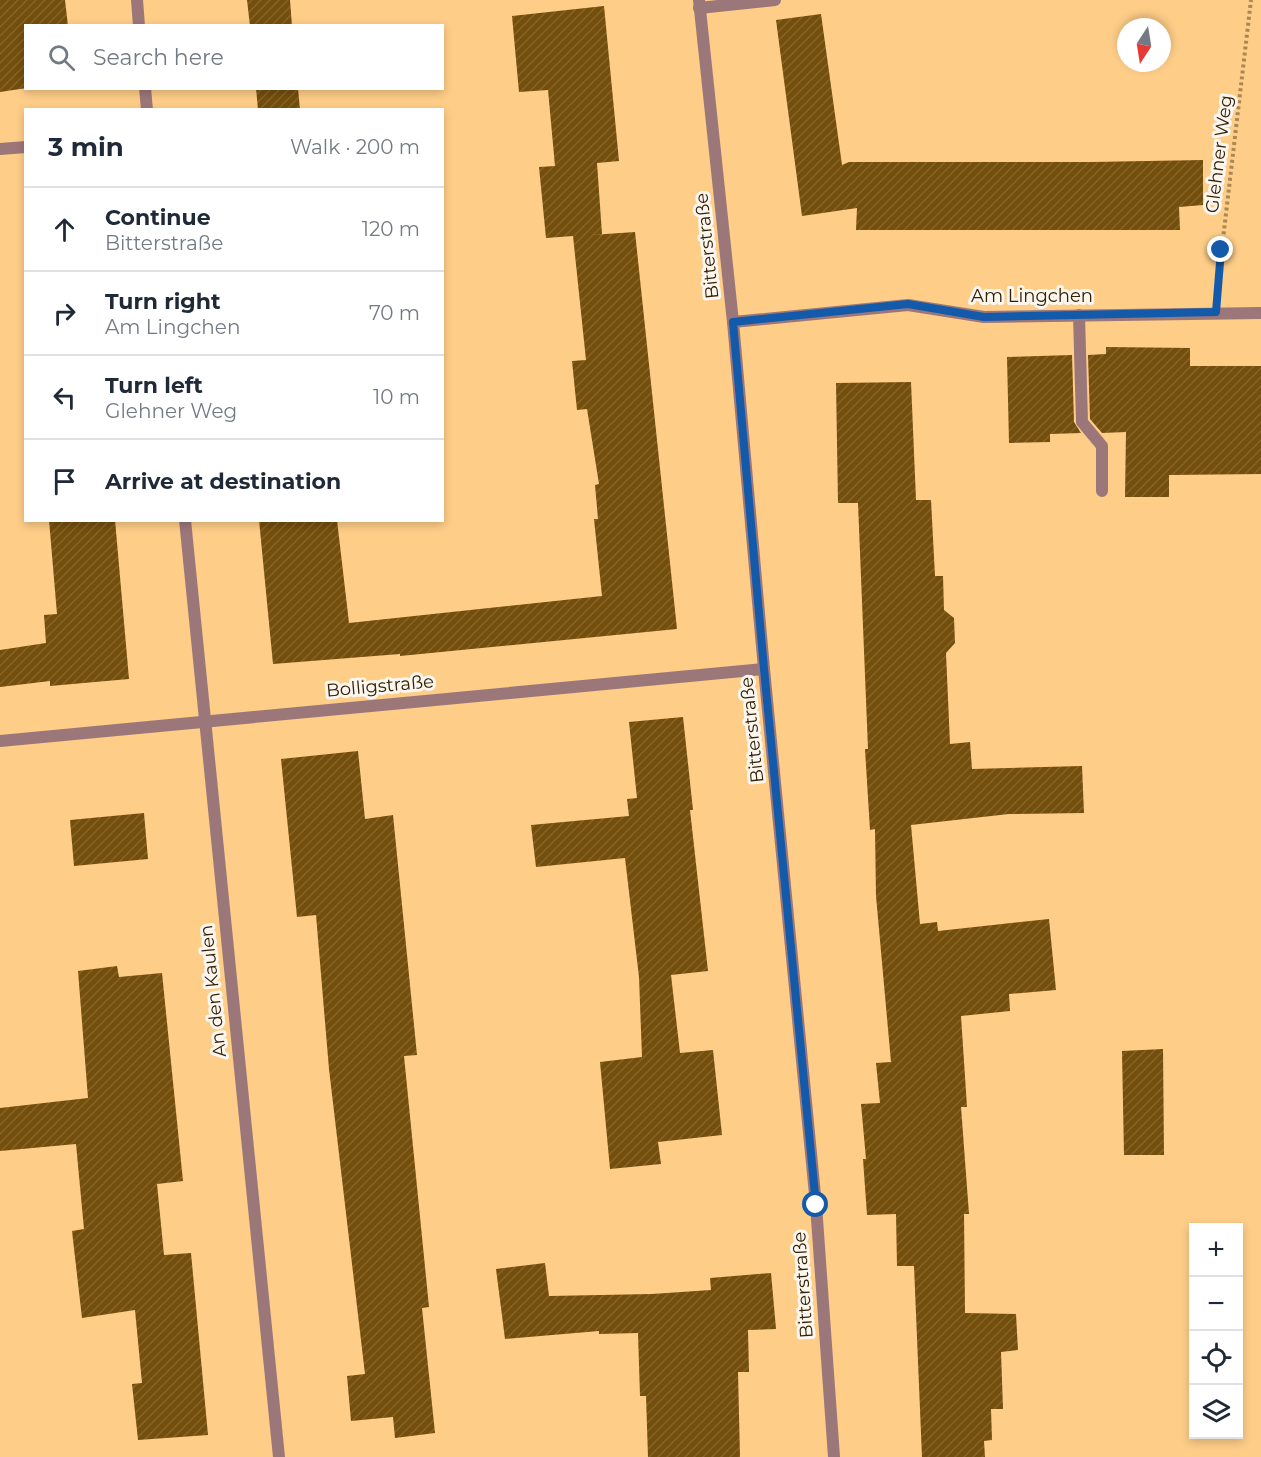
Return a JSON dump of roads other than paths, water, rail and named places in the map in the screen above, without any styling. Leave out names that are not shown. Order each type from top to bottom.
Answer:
[{"type":"street","points":[[137,0],[139,24]]},
{"type":"street","points":[[699,4],[775,0]]},
{"type":"street","name":"Bitterstraße","points":[[699,4],[733,322],[816,1205],[834,1457]]},
{"type":"street","points":[[145,90],[147,108]]},
{"type":"street","points":[[0,149],[24,147]]},
{"type":"street","name":"Am Lingchen","points":[[733,322],[908,304],[984,317],[1261,313]]},
{"type":"street","points":[[1079,315],[1082,422],[1102,446],[1102,491]]},
{"type":"street","name":"An den Kaulen","points":[[185,522],[279,1457]]},
{"type":"street","name":"Bolligstraße","points":[[0,741],[764,669]]}]
